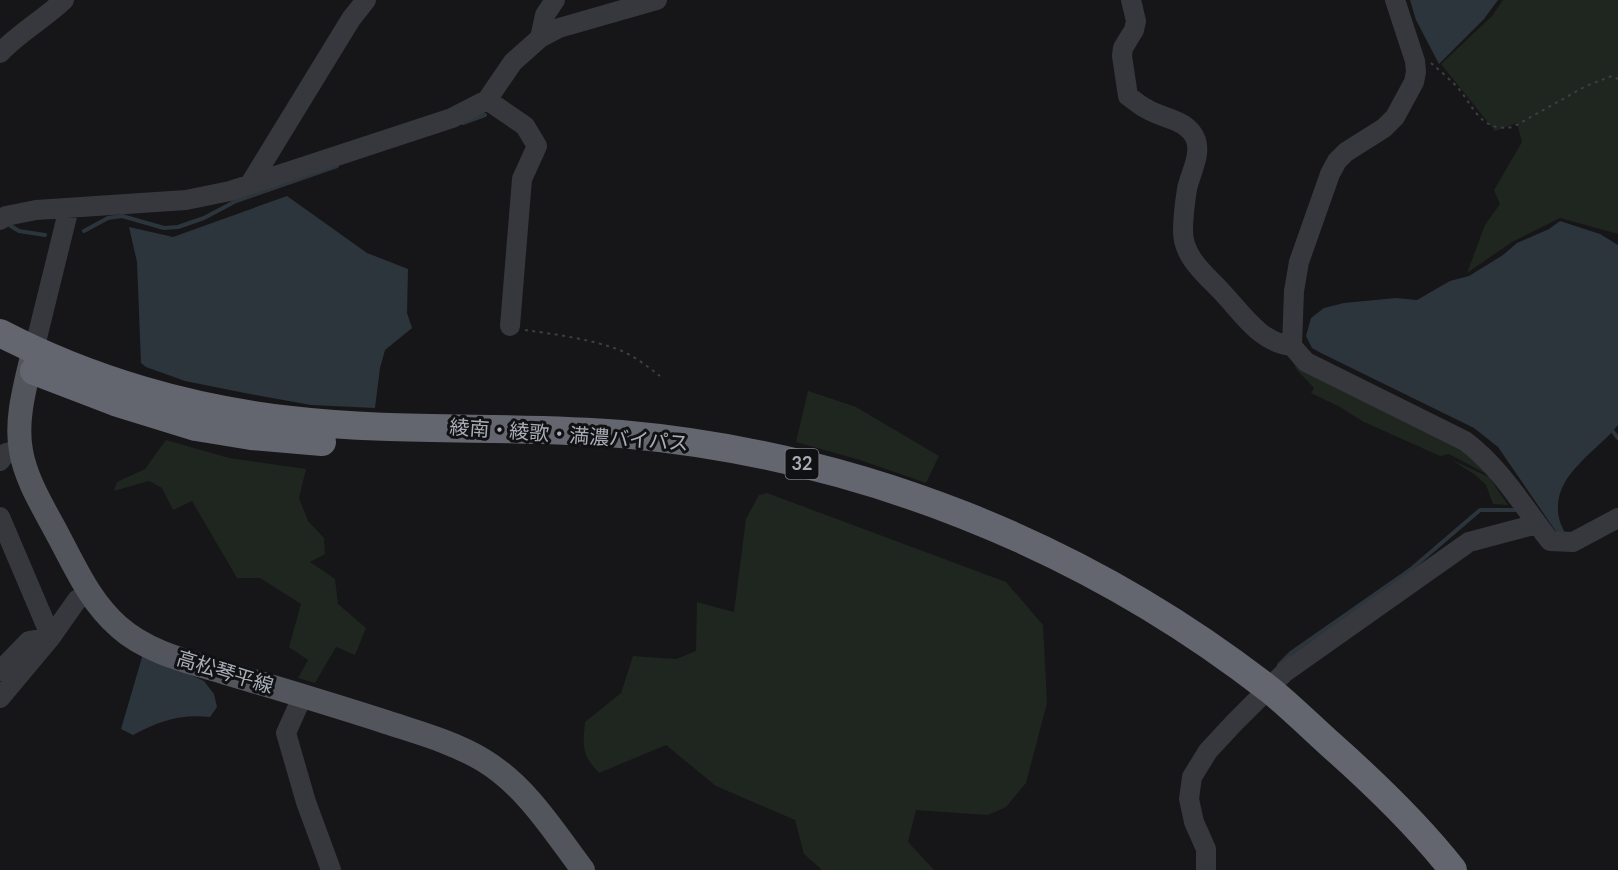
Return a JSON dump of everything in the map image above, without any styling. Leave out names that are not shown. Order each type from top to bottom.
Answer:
[{"type":"highway","name":"綾南・綾歌・満濃バイパス","points":[[0,333],[32,359]]},
{"type":"highway","name":"綾南・綾歌・満濃バイパス","points":[[0,354],[32,359],[142,390],[210,406],[290,420],[549,430],[620,434],[699,443],[818,467],[912,495],[977,520],[1062,558],[1163,615],[1354,765],[1413,824],[1454,870]]},
{"type":"highway","name":"綾南・綾歌・満濃バイパス","points":[[1262,695],[1290,730],[1341,778],[1429,870]]},
{"type":"main road","name":"高松琴平線","points":[[32,359],[7,453],[39,499],[89,593],[119,628],[158,651],[440,740],[483,760],[505,775],[523,792],[582,870]]},
{"type":"street","points":[[0,53],[13,39],[64,0]]},
{"type":"street","points":[[250,184],[351,19],[366,0]]},
{"type":"street","points":[[540,38],[545,15],[555,0]]},
{"type":"street","points":[[2,216],[36,210],[186,200],[230,191],[452,118],[486,100],[513,62],[540,38],[558,28],[657,0]]},
{"type":"street","points":[[1131,0],[1136,21],[1134,30],[1123,48],[1122,56],[1128,96],[1148,110],[1181,123],[1190,130],[1196,140],[1196,159],[1187,189],[1183,231],[1185,244],[1199,269],[1254,328],[1280,345],[1292,346]]},
{"type":"street","points":[[1395,0],[1409,40],[1416,72],[1414,82],[1395,117],[1384,128],[1346,152],[1337,161],[1330,174],[1299,262],[1294,291],[1292,346],[1306,362],[1465,441],[1482,453],[1550,541],[1573,542],[1618,518]]},
{"type":"street","points":[[486,100],[525,126],[537,146],[522,179],[510,326]]},
{"type":"street","points":[[32,359],[69,208]]},
{"type":"street","points":[[1206,870],[1206,849],[1194,822],[1189,799],[1192,777],[1208,751],[1285,672],[1469,542],[1529,513]]},
{"type":"street","points":[[0,517],[51,637]]},
{"type":"street","points":[[0,698],[51,637],[77,600],[89,593]]},
{"type":"street","points":[[0,670],[29,641],[51,637]]},
{"type":"street","points":[[303,695],[286,733],[306,802],[331,870]]},
{"type":"path","points":[[1409,40],[1458,88],[1480,119],[1502,129],[1513,127],[1586,86],[1612,76],[1618,79]]},
{"type":"path","points":[[510,326],[617,349],[660,376]]},
{"type":"shaded area","points":[[1410,0],[1498,0],[1484,19],[1439,64],[1416,20]]},
{"type":"shaded area","points":[[1503,0],[1618,0],[1618,234],[1560,218],[1512,242],[1467,273],[1485,225],[1500,204],[1494,190],[1522,142],[1517,123],[1495,131],[1441,64],[1492,16]]},
{"type":"shaded area","points":[[287,196],[367,253],[408,269],[407,313],[412,328],[385,350],[380,368],[375,408],[311,405],[250,394],[185,381],[146,367],[141,363],[137,262],[129,227],[173,237]]},
{"type":"shaded area","points":[[1560,221],[1600,234],[1618,245],[1618,425],[1577,466],[1561,490],[1558,503],[1559,518],[1566,536],[1559,536],[1498,447],[1474,428],[1321,353],[1312,348],[1306,336],[1311,318],[1324,308],[1344,303],[1396,298],[1417,300],[1450,281],[1469,276],[1503,255],[1517,243],[1549,229]]},
{"type":"shaded area","points":[[1289,356],[1480,460],[1517,505],[1510,504],[1490,476],[1449,454],[1440,456],[1364,422],[1311,393],[1314,388],[1297,370]]},
{"type":"shaded area","points":[[808,391],[856,407],[939,456],[926,483],[860,460],[796,442]]},
{"type":"shaded area","points":[[166,440],[229,458],[306,469],[299,498],[308,521],[324,538],[325,554],[310,562],[335,579],[338,604],[366,628],[355,655],[336,647],[315,683],[298,678],[308,660],[289,647],[301,604],[260,578],[237,578],[192,501],[173,510],[162,488],[149,481],[114,491],[117,482],[145,469]]},
{"type":"shaded area","points":[[1450,459],[1489,477],[1508,505],[1493,504],[1486,485],[1474,474]]},
{"type":"shaded area","points":[[767,493],[1006,582],[1043,625],[1047,703],[1026,783],[1006,807],[988,815],[916,810],[908,842],[934,870],[822,870],[804,854],[795,820],[716,786],[666,745],[599,773],[586,755],[584,750],[585,722],[621,693],[633,656],[676,659],[696,651],[697,602],[734,612],[746,519],[759,495]]},
{"type":"shaded area","points":[[143,654],[204,681],[214,694],[217,707],[210,717],[170,720],[133,735],[121,729]]},
{"type":"waterway","points":[[463,123],[485,115]]},
{"type":"waterway","points":[[84,231],[108,218],[122,216],[164,228],[178,227],[204,218],[236,201],[337,166]]},
{"type":"waterway","points":[[6,223],[19,231],[45,235]]},
{"type":"waterway","points":[[1611,429],[1618,438]]},
{"type":"waterway","points":[[1279,665],[1291,653],[1410,570],[1480,510],[1519,510]]}]
